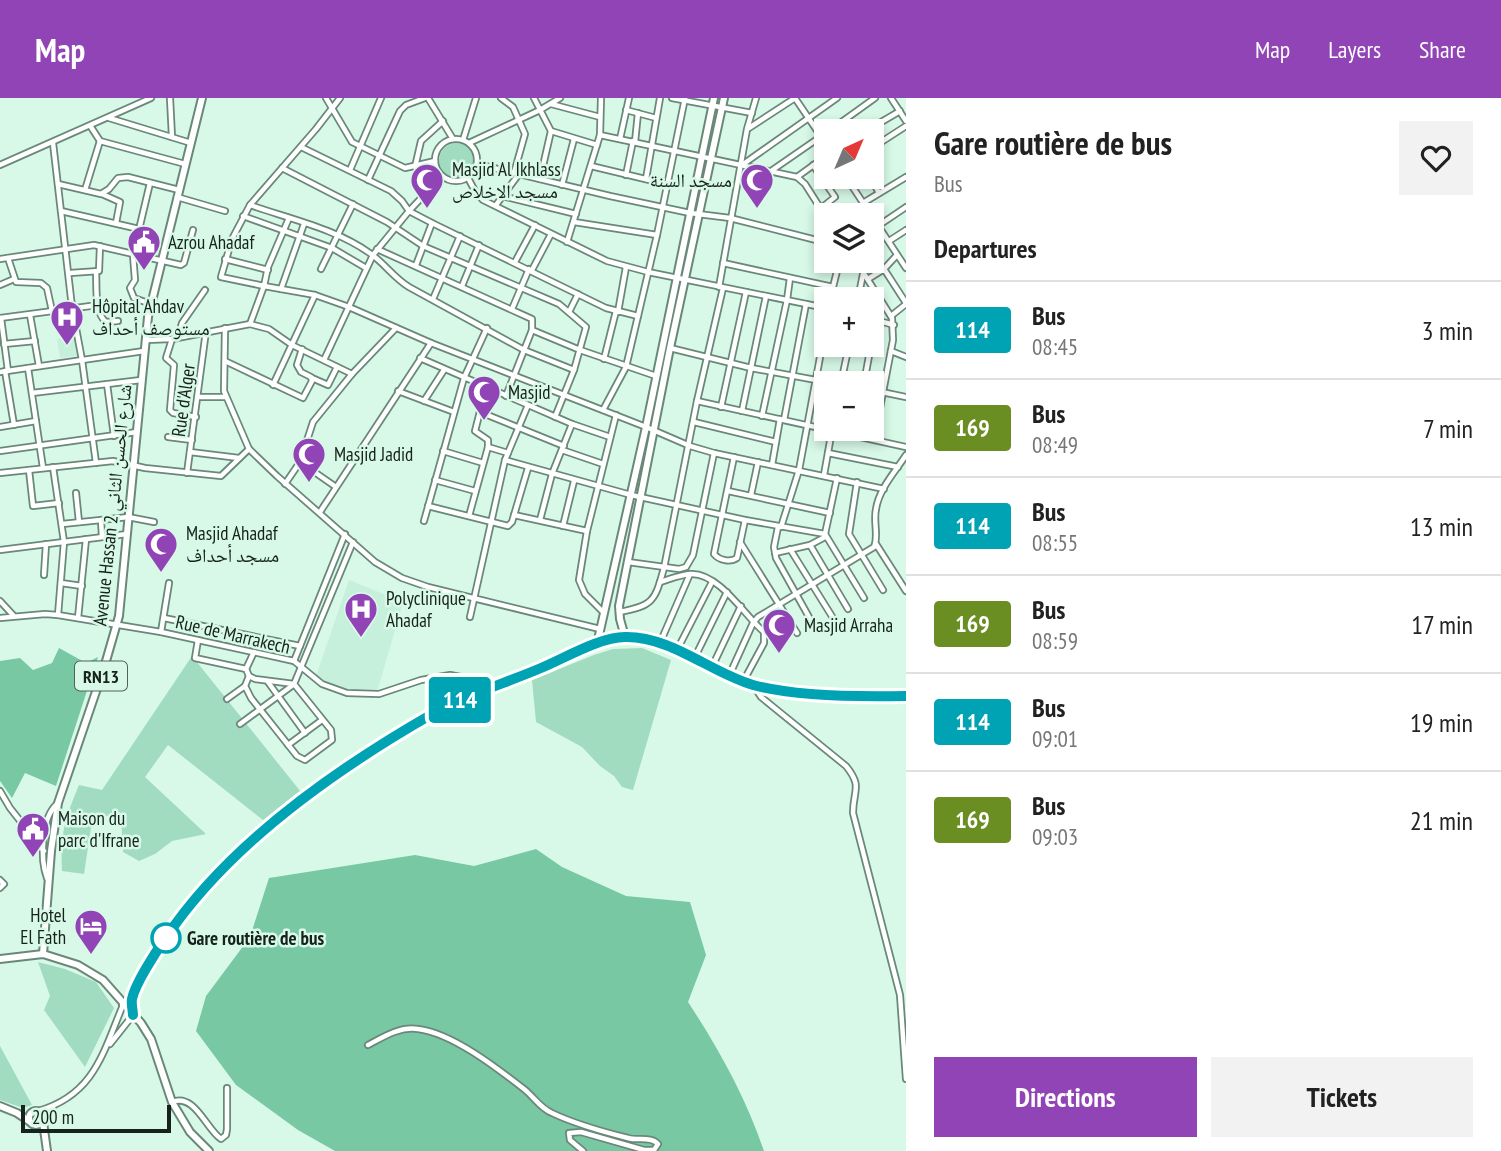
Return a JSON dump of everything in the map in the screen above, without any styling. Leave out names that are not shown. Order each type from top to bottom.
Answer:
[{"type":"street","points":[[0,166],[151,98]]},
{"type":"street","points":[[170,98],[172,137]]},
{"type":"street","name":"Avenue Hassan 2 شارع الحسن الثاني","points":[[43,954],[58,803],[117,625],[151,304],[202,98]]},
{"type":"street","points":[[326,98],[348,138],[359,146],[405,169],[435,161]]},
{"type":"street","points":[[340,98],[301,148],[250,205],[225,259],[220,273],[222,278],[315,295],[690,446],[884,489]]},
{"type":"street","points":[[350,170],[381,98]]},
{"type":"street","points":[[409,98],[415,102]]},
{"type":"street","points":[[368,180],[400,111],[406,105],[426,98],[453,139]]},
{"type":"street","points":[[466,141],[476,98]]},
{"type":"street","points":[[496,205],[517,173],[525,134],[510,103],[501,98]]},
{"type":"street","points":[[534,98],[551,131],[540,179]]},
{"type":"street","points":[[567,242],[600,135],[601,98]]},
{"type":"street","points":[[620,139],[629,98]]},
{"type":"street","points":[[646,179],[660,98]]},
{"type":"street","points":[[673,98],[752,113]]},
{"type":"street","points":[[597,645],[646,427],[714,98]]},
{"type":"street","points":[[625,637],[619,612],[640,496],[724,98]]},
{"type":"street","points":[[619,612],[637,608],[653,600],[664,568],[721,287],[730,218],[747,129],[756,98]]},
{"type":"street","points":[[747,129],[795,98],[814,123]]},
{"type":"street","points":[[742,165],[837,98]]},
{"type":"street","points":[[846,119],[875,98]]},
{"type":"street","points":[[884,139],[906,123],[891,98]]},
{"type":"street","points":[[603,410],[626,368],[685,99]]},
{"type":"street","points":[[466,141],[475,150],[477,164],[468,178],[450,181],[442,176],[435,155],[442,144],[453,139],[466,141],[519,120],[556,100],[600,117]]},
{"type":"street","points":[[626,110],[656,118]]},
{"type":"street","points":[[884,120],[900,111]]},
{"type":"street","points":[[626,175],[638,113]]},
{"type":"street","points":[[108,118],[191,143]]},
{"type":"street","points":[[415,167],[421,142],[443,121]]},
{"type":"street","points":[[91,127],[100,141],[186,164]]},
{"type":"street","points":[[551,131],[597,145]]},
{"type":"street","points":[[600,135],[797,177],[805,184],[816,203]]},
{"type":"street","points":[[562,185],[574,139]]},
{"type":"street","points":[[85,190],[100,141]]},
{"type":"street","points":[[770,171],[814,141]]},
{"type":"street","points":[[54,143],[72,307],[96,463]]},
{"type":"street","points":[[301,148],[396,195],[409,211],[432,223],[617,312],[638,316]]},
{"type":"street","points":[[477,164],[699,215],[730,218],[814,237]]},
{"type":"street","points":[[797,177],[813,164],[835,197],[828,203]]},
{"type":"street","points":[[591,166],[666,184]]},
{"type":"street","points":[[282,168],[353,204],[424,246],[559,304],[586,327],[555,417]]},
{"type":"street","points":[[324,360],[373,255],[442,176]]},
{"type":"street","points":[[101,194],[118,178],[123,177],[150,183],[225,211]]},
{"type":"street","points":[[854,189],[863,203],[906,177]]},
{"type":"street","points":[[468,178],[480,198],[598,258],[648,272],[814,305]]},
{"type":"street","points":[[150,183],[132,255],[135,280],[130,286],[135,300],[151,304]]},
{"type":"street","points":[[58,184],[101,194],[120,202],[116,223]]},
{"type":"street","points":[[877,189],[879,193]]},
{"type":"street","points":[[502,196],[576,214]]},
{"type":"street","points":[[321,270],[353,204]]},
{"type":"street","points":[[250,205],[338,235],[373,255],[398,280],[524,350],[573,370]]},
{"type":"street","points":[[884,222],[906,207]]},
{"type":"street","points":[[61,211],[139,229]]},
{"type":"street","points":[[243,216],[332,248],[366,268]]},
{"type":"street","points":[[250,324],[289,218]]},
{"type":"street","points":[[574,222],[657,235]]},
{"type":"street","points":[[416,265],[432,223]]},
{"type":"street","points":[[281,289],[304,224]]},
{"type":"street","points":[[515,262],[535,225]]},
{"type":"street","points":[[0,259],[100,246],[183,264],[193,230]]},
{"type":"street","points":[[889,241],[906,230]]},
{"type":"street","points":[[884,233],[906,268]]},
{"type":"street","points":[[512,309],[551,234]]},
{"type":"street","points":[[433,299],[460,236]]},
{"type":"street","points":[[462,286],[479,245]]},
{"type":"street","points":[[100,246],[100,267],[96,272],[98,305],[103,321],[118,321]]},
{"type":"street","points":[[377,249],[529,316],[533,324],[532,330],[506,396]]},
{"type":"street","points":[[891,316],[906,303],[884,269],[897,255]]},
{"type":"street","points":[[8,258],[14,279],[20,283],[44,284],[50,293],[52,311]]},
{"type":"street","points":[[225,259],[268,270]]},
{"type":"street","points":[[723,263],[833,287],[835,273]]},
{"type":"street","points":[[604,359],[626,267]]},
{"type":"street","points":[[70,273],[96,272]]},
{"type":"street","points":[[864,273],[894,324],[884,383]]},
{"type":"street","points":[[861,287],[864,273]]},
{"type":"street","points":[[868,279],[878,273]]},
{"type":"street","points":[[762,416],[790,278]]},
{"type":"street","points":[[0,285],[14,279]]},
{"type":"street","points":[[196,417],[173,413],[170,410],[174,365],[166,358],[182,323],[205,290]]},
{"type":"street","points":[[722,407],[746,292]]},
{"type":"street","points":[[569,312],[578,294]]},
{"type":"street","points":[[273,385],[315,295]]},
{"type":"street","points":[[742,411],[766,295]]},
{"type":"street","points":[[772,465],[793,376],[806,304]]},
{"type":"street","points":[[14,425],[0,318],[98,305]]},
{"type":"street","points":[[30,315],[39,366]]},
{"type":"street","points":[[884,322],[894,324]]},
{"type":"street","points":[[146,340],[175,338],[250,324],[268,329],[292,345],[352,374]]},
{"type":"street","points":[[225,328],[225,397],[249,449],[375,562],[402,578],[428,587],[600,629]]},
{"type":"street","points":[[285,484],[300,462],[313,422],[352,374],[396,328]]},
{"type":"street","points":[[424,521],[464,378],[486,328]]},
{"type":"street","points":[[532,330],[626,368],[656,376]]},
{"type":"street","name":"Rue d'Alger","points":[[187,473],[206,331]]},
{"type":"street","points":[[5,344],[35,341]]},
{"type":"street","points":[[320,512],[431,343]]},
{"type":"street","points":[[670,348],[751,368],[814,380]]},
{"type":"street","points":[[302,349],[298,369],[312,377],[328,385],[337,367]]},
{"type":"street","points":[[5,371],[144,351]]},
{"type":"street","points":[[891,351],[906,357]]},
{"type":"street","points":[[420,358],[555,417],[610,437]]},
{"type":"street","points":[[225,361],[303,398],[312,385],[312,377]]},
{"type":"street","points":[[28,369],[43,468]]},
{"type":"street","points":[[424,401],[444,370]]},
{"type":"street","points":[[32,393],[141,380]]},
{"type":"street","points":[[107,384],[114,436]]},
{"type":"street","points":[[469,516],[488,447],[488,440],[478,436],[475,431],[486,388]]},
{"type":"street","points":[[398,391],[454,412]]},
{"type":"street","points":[[884,392],[906,397]]},
{"type":"street","points":[[814,395],[799,470],[780,527],[775,553],[795,596],[814,626]]},
{"type":"street","points":[[0,397],[9,396]]},
{"type":"street","points":[[199,397],[225,397]]},
{"type":"street","points":[[697,401],[814,427]]},
{"type":"street","points":[[470,617],[505,460],[528,405]]},
{"type":"street","points":[[480,412],[603,464]]},
{"type":"street","points":[[604,614],[585,594],[579,580],[587,531],[616,415]]},
{"type":"street","points":[[0,427],[36,421]]},
{"type":"street","points":[[694,422],[776,442]]},
{"type":"street","points":[[540,520],[552,474],[572,424]]},
{"type":"street","points":[[0,451],[137,432]]},
{"type":"street","points":[[168,437],[192,440]]},
{"type":"street","points":[[824,475],[830,441]]},
{"type":"street","points":[[882,441],[906,447]]},
{"type":"street","points":[[488,447],[508,453]]},
{"type":"street","points":[[0,473],[113,461],[133,466],[220,476],[249,449]]},
{"type":"street","points":[[443,451],[483,463]]},
{"type":"street","points":[[190,452],[239,458]]},
{"type":"street","points":[[628,562],[684,569],[689,564],[714,453]]},
{"type":"street","points":[[828,453],[898,467]]},
{"type":"street","points":[[906,456],[884,489],[876,508],[876,544],[906,591]]},
{"type":"street","points":[[734,457],[714,554],[721,559],[735,560],[746,520]]},
{"type":"street","points":[[505,460],[631,495],[825,536]]},
{"type":"street","points":[[300,462],[336,487]]},
{"type":"street","points":[[751,495],[758,462]]},
{"type":"street","points":[[53,467],[64,542],[58,615]]},
{"type":"street","points":[[428,506],[508,526],[512,522],[527,468]]},
{"type":"street","points":[[29,470],[33,506],[58,502]]},
{"type":"street","points":[[837,478],[825,536],[864,598]]},
{"type":"street","points":[[435,480],[475,491]]},
{"type":"street","points":[[564,526],[574,481]]},
{"type":"street","points":[[857,482],[849,534],[883,590]]},
{"type":"street","points":[[728,491],[830,513]]},
{"type":"street","points":[[76,493],[79,522]]},
{"type":"street","points":[[514,515],[587,531]]},
{"type":"street","points":[[62,524],[128,517],[154,522]]},
{"type":"street","points":[[101,520],[102,537]]},
{"type":"street","points":[[0,550],[127,534]]},
{"type":"street","points":[[294,661],[345,534]]},
{"type":"street","points":[[775,553],[810,545],[825,536]]},
{"type":"street","points":[[78,618],[86,539]]},
{"type":"street","points":[[240,724],[294,684],[353,542]]},
{"type":"street","points":[[740,542],[797,633]]},
{"type":"street","points":[[44,575],[46,544]]},
{"type":"street","points":[[729,676],[755,620],[861,556],[876,544]]},
{"type":"street","points":[[810,545],[848,609]]},
{"type":"street","points":[[790,549],[833,618]]},
{"type":"street","points":[[660,582],[690,574],[700,575],[727,592],[755,620],[764,632],[765,639],[743,682]]},
{"type":"street","points":[[660,644],[690,574]]},
{"type":"street","points":[[676,651],[712,582]]},
{"type":"street","points":[[61,583],[82,586]]},
{"type":"street","points":[[161,632],[169,583]]},
{"type":"street","points":[[694,659],[727,592]]},
{"type":"street","points":[[0,601],[13,616]]},
{"type":"street","points":[[712,668],[741,606]]},
{"type":"street","name":"Rue de Marrakech","points":[[0,618],[58,615],[161,632],[294,661],[322,684],[362,695],[379,694],[435,676],[450,675],[499,684]]},
{"type":"street","points":[[164,618],[300,646]]},
{"type":"street","points":[[41,1122],[54,1107],[76,1092],[90,1078],[123,1006],[131,1000],[157,951],[184,912],[231,860],[306,798],[364,757],[435,713],[499,684],[597,645],[625,637],[643,638],[660,644],[754,685],[793,692],[906,696]]},
{"type":"street","points":[[198,640],[195,658],[246,670]]},
{"type":"street","points":[[246,670],[254,652]]},
{"type":"street","points":[[227,699],[246,686],[249,676],[246,670]]},
{"type":"street","points":[[246,686],[260,709],[297,756],[305,760],[328,744],[332,736],[294,684],[249,676]]},
{"type":"street","points":[[267,681],[305,733]]},
{"type":"street","points":[[754,685],[761,697],[846,766],[858,785],[853,813],[900,995],[906,1079]]},
{"type":"street","points":[[288,746],[322,720]]},
{"type":"street","points":[[0,791],[44,851]]},
{"type":"street","points":[[49,882],[45,871],[44,851],[49,813],[58,803]]},
{"type":"street","points":[[0,880],[4,884],[0,888]]},
{"type":"street","points":[[0,959],[43,954],[78,965],[108,985],[151,1039],[172,1102],[190,1132],[209,1151]]},
{"type":"street","points":[[105,1050],[133,1015],[131,1000]]},
{"type":"street","points":[[368,1045],[390,1033],[405,1029],[415,1028],[438,1034],[457,1043],[523,1088],[549,1112],[630,1139],[652,1140],[658,1144],[654,1150],[644,1150],[581,1132],[569,1133],[569,1140],[583,1151]]},
{"type":"street","points":[[172,1102],[188,1102],[221,1139],[226,1135],[227,1129],[228,1088]]},
{"type":"street","points":[[0,1106],[41,1122]]},
{"type":"street","points":[[29,1117],[38,1111],[54,1107]]},
{"type":"street","points":[[38,1111],[46,1149]]},
{"type":"shaded area","points":[[457,143],[470,148],[475,161],[470,174],[457,179],[444,174],[439,161],[444,148]]},
{"type":"shaded area","name":"Hôpital Ahdav مستوصف أحداف","points":[[74,336],[77,356],[60,358],[57,339]]},
{"type":"shaded area","name":"Polyclinique Ahadaf","points":[[349,580],[403,602],[378,689],[352,690],[330,685],[316,676]]},
{"type":"shaded area","points":[[642,648],[671,660],[633,790],[622,787],[614,776],[582,747],[536,722],[532,680],[613,649]]},
{"type":"shaded area","points":[[192,656],[301,792],[263,820],[168,745],[145,777],[206,834],[172,841],[155,854],[139,861],[123,852],[121,817],[93,815],[84,874],[62,871],[64,826],[79,785],[102,790]]},
{"type":"shaded area","points":[[38,962],[65,969],[96,982],[114,1008],[85,1067],[44,1010],[50,996]]},
{"type":"shaded area","points":[[0,1046],[32,1105],[23,1108],[0,1100]]},
{"type":"green space","points":[[59,648],[86,663],[98,657],[56,786],[25,773],[12,798],[0,781],[0,661],[20,658],[33,670],[52,663]]},
{"type":"green space","points":[[536,849],[562,867],[626,896],[690,902],[706,955],[688,1002],[731,1074],[764,1151],[335,1151],[298,1130],[236,1085],[196,1031],[206,996],[250,937],[269,878],[415,855],[474,866]]},
{"type":"bus line","name":"114","points":[[133,1015],[131,1000],[157,951],[195,899],[231,860],[306,798],[364,757],[466,697],[614,638],[625,637],[643,638],[743,682],[779,691],[906,696]]},
{"type":"place","name":"Masjid Al Ikhlass مسجد الاخلاص","points":[[427,210]]},
{"type":"place","name":"مسجد السنة","points":[[757,210]]},
{"type":"place","name":"Azrou Ahadaf","points":[[144,272]]},
{"type":"place","name":"Hôpital Ahdav مستوصف أحداف","points":[[67,347]]},
{"type":"place","name":"Masjid","points":[[484,422]]},
{"type":"place","name":"Masjid Jadid","points":[[309,484]]},
{"type":"place","name":"Masjid Ahadaf مسجد أحداف","points":[[161,574]]},
{"type":"place","name":"Polyclinique Ahadaf","points":[[361,639]]},
{"type":"place","name":"Masjid Arraha","points":[[779,655]]},
{"type":"place","name":"Maison du parc d'Ifrane","points":[[33,859]]},
{"type":"place","name":"Gare routière de bus","points":[[166,938]]},
{"type":"place","name":"Hotel El Fath","points":[[91,956]]}]
